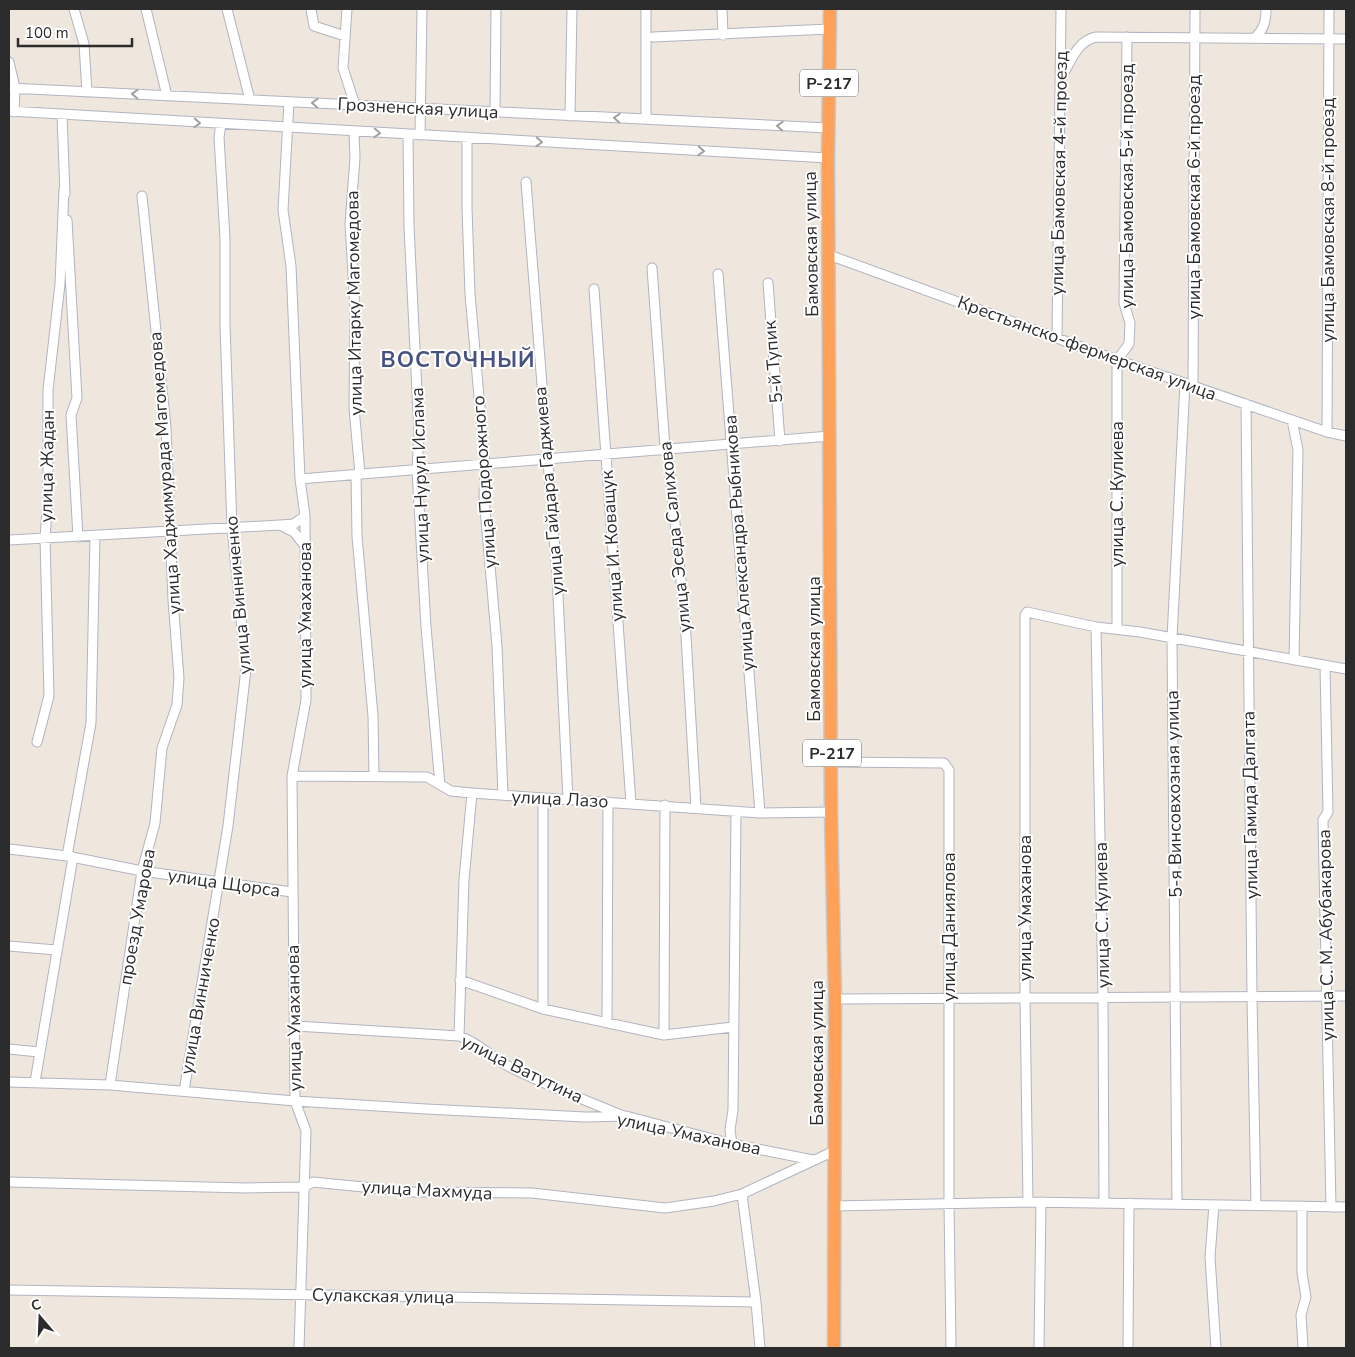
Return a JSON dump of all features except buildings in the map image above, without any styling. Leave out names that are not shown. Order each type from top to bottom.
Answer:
[{"type":"highway","name":"Бамовская улица","points":[[830,9],[828,158],[831,812],[835,998],[834,1348]]},
{"type":"street","points":[[74,9],[84,44],[87,92]]},
{"type":"street","points":[[146,9],[167,96]]},
{"type":"street","points":[[227,9],[250,100]]},
{"type":"street","points":[[311,9],[314,26],[345,36]]},
{"type":"street","points":[[347,9],[343,68],[355,105]]},
{"type":"street","points":[[420,136],[422,9]]},
{"type":"street","points":[[495,112],[496,9]]},
{"type":"street","points":[[570,116],[572,9]]},
{"type":"street","points":[[646,9],[646,119]]},
{"type":"street","points":[[722,9],[723,35]]},
{"type":"street","name":"улица Бамовская 4-й проезд","points":[[1057,338],[1061,9]]},
{"type":"street","name":"улица Бамовская 6-й проезд","points":[[1189,385],[1195,9]]},
{"type":"street","points":[[1255,38],[1262,31],[1266,9]]},
{"type":"street","name":"улица Бамовская 8-й проезд","points":[[1327,432],[1330,9]]},
{"type":"street","points":[[653,38],[830,29]]},
{"type":"street","name":"улица Бамовская 5-й проезд","points":[[1116,360],[1129,344],[1130,323],[1124,303],[1127,38]]},
{"type":"street","points":[[1060,80],[1081,43],[1087,39],[1346,39]]},
{"type":"street","points":[[9,62],[12,88],[11,111]]},
{"type":"street","name":"Грозненская улица","points":[[12,88],[828,128]]},
{"type":"street","name":"улица Умаханова","points":[[289,102],[283,210],[292,266],[300,479],[305,516],[306,700],[292,776],[292,892],[296,1026],[295,1101],[306,1131],[299,1348]]},
{"type":"street","name":"Грозненская улица","points":[[11,111],[828,158]]},
{"type":"street","points":[[62,114],[64,189],[71,254],[77,398],[71,415],[78,537]]},
{"type":"street","name":"улица Винниченко","points":[[184,1091],[219,882],[238,752],[246,669],[232,528],[225,326],[225,238],[219,137],[221,124]]},
{"type":"street","name":"улица Итарку Магомедова","points":[[354,132],[355,158],[350,224],[355,309],[354,408],[358,474],[357,536],[373,716],[374,776]]},
{"type":"street","name":"улица Нурул Ислама","points":[[408,135],[409,226],[420,433],[418,470],[426,627],[440,785]]},
{"type":"street","name":"улица Подорожного","points":[[467,138],[466,208],[470,294],[485,464],[484,497],[497,646],[503,796]]},
{"type":"street","name":"улица Гайдара Гаджиева","points":[[526,182],[546,460],[557,576],[568,799]]},
{"type":"street","name":"улица Жадан","points":[[37,742],[49,696],[45,538],[48,496],[48,390],[60,284],[64,189]]},
{"type":"street","name":"улица Хаджимурада Магомедова","points":[[142,196],[166,427],[172,532],[173,600],[179,678],[177,705],[162,748]]},
{"type":"street","name":"Крестьянско-фермерская улица","points":[[829,255],[1116,360],[1327,432],[1346,436]]},
{"type":"street","name":"улица Эседа Салихова","points":[[652,268],[665,448],[668,456],[685,619],[696,807]]},
{"type":"street","name":"улица Александра Рыбникова","points":[[718,274],[760,813]]},
{"type":"street","name":"5-й Тупик","points":[[768,283],[780,442]]},
{"type":"street","name":"улица И. Коващук","points":[[594,289],[631,803]]},
{"type":"street","name":"улица С. Кулиева","points":[[1116,360],[1117,628]]},
{"type":"street","name":"5-я Винсовхозная улица","points":[[1177,1204],[1172,638],[1189,385]]},
{"type":"street","name":"улица Гамида Далгата","points":[[1246,404],[1256,1205]]},
{"type":"street","points":[[1292,420],[1298,450],[1294,660]]},
{"type":"street","points":[[300,479],[546,460],[665,448],[780,442],[830,436]]},
{"type":"street","points":[[9,540],[294,524],[305,516]]},
{"type":"street","points":[[280,525],[294,532],[305,546]]},
{"type":"street","points":[[35,1082],[91,723],[95,536]]},
{"type":"street","name":"улица Умаханова","points":[[1028,1202],[1025,998],[1025,615],[1027,612],[1096,627]]},
{"type":"street","points":[[1096,627],[1117,628],[1346,670]]},
{"type":"street","name":"улица С. Кулиева","points":[[1096,627],[1103,998],[1104,1203]]},
{"type":"street","name":"улица С. М. Абубакарова","points":[[1325,666],[1328,812],[1323,820],[1331,1206]]},
{"type":"street","name":"проезд Умарова","points":[[110,1086],[142,871],[155,823],[162,748]]},
{"type":"street","name":"улица Даниялова","points":[[832,762],[944,763],[949,770],[948,998],[951,1348]]},
{"type":"street","name":"улица Лазо","points":[[292,776],[427,777],[451,791],[503,796],[696,807],[760,813],[831,812]]},
{"type":"street","points":[[459,1036],[464,880],[472,793]]},
{"type":"street","points":[[543,798],[543,1009]]},
{"type":"street","points":[[606,1022],[608,802]]},
{"type":"street","points":[[664,1035],[665,805]]},
{"type":"street","points":[[732,1144],[730,1130],[733,1110],[732,1027],[736,810]]},
{"type":"street","name":"улица Щорса","points":[[9,849],[70,856],[142,871],[292,892]]},
{"type":"street","points":[[9,946],[56,950]]},
{"type":"street","points":[[460,980],[543,1009],[664,1035],[732,1027]]},
{"type":"street","points":[[835,998],[1346,996]]},
{"type":"street","name":"улица Ватутина","points":[[296,1026],[459,1036],[469,1039],[506,1065],[543,1083],[626,1116]]},
{"type":"street","points":[[9,1049],[39,1052]]},
{"type":"street","name":"улица Умаханова","points":[[9,1082],[110,1086],[295,1101],[585,1117],[626,1116],[732,1144],[813,1160]]},
{"type":"street","name":"улица Махмуда","points":[[9,1182],[170,1187],[304,1187],[313,1182],[413,1192],[532,1193],[665,1208],[714,1201],[742,1194],[834,1151]]},
{"type":"street","points":[[742,1194],[760,1348]]},
{"type":"street","points":[[834,1206],[1041,1202],[1346,1207]]},
{"type":"street","points":[[1039,1348],[1041,1202]]},
{"type":"street","points":[[1128,1348],[1129,1203]]},
{"type":"street","points":[[1214,1205],[1210,1257],[1216,1348]]},
{"type":"street","points":[[1302,1206],[1302,1273],[1306,1297],[1301,1315],[1303,1348]]},
{"type":"street","name":"Сулакская улица","points":[[9,1290],[756,1302]]},
{"type":"district","name":"ВОСТОЧНЫЙ","points":[[458,359]]}]
